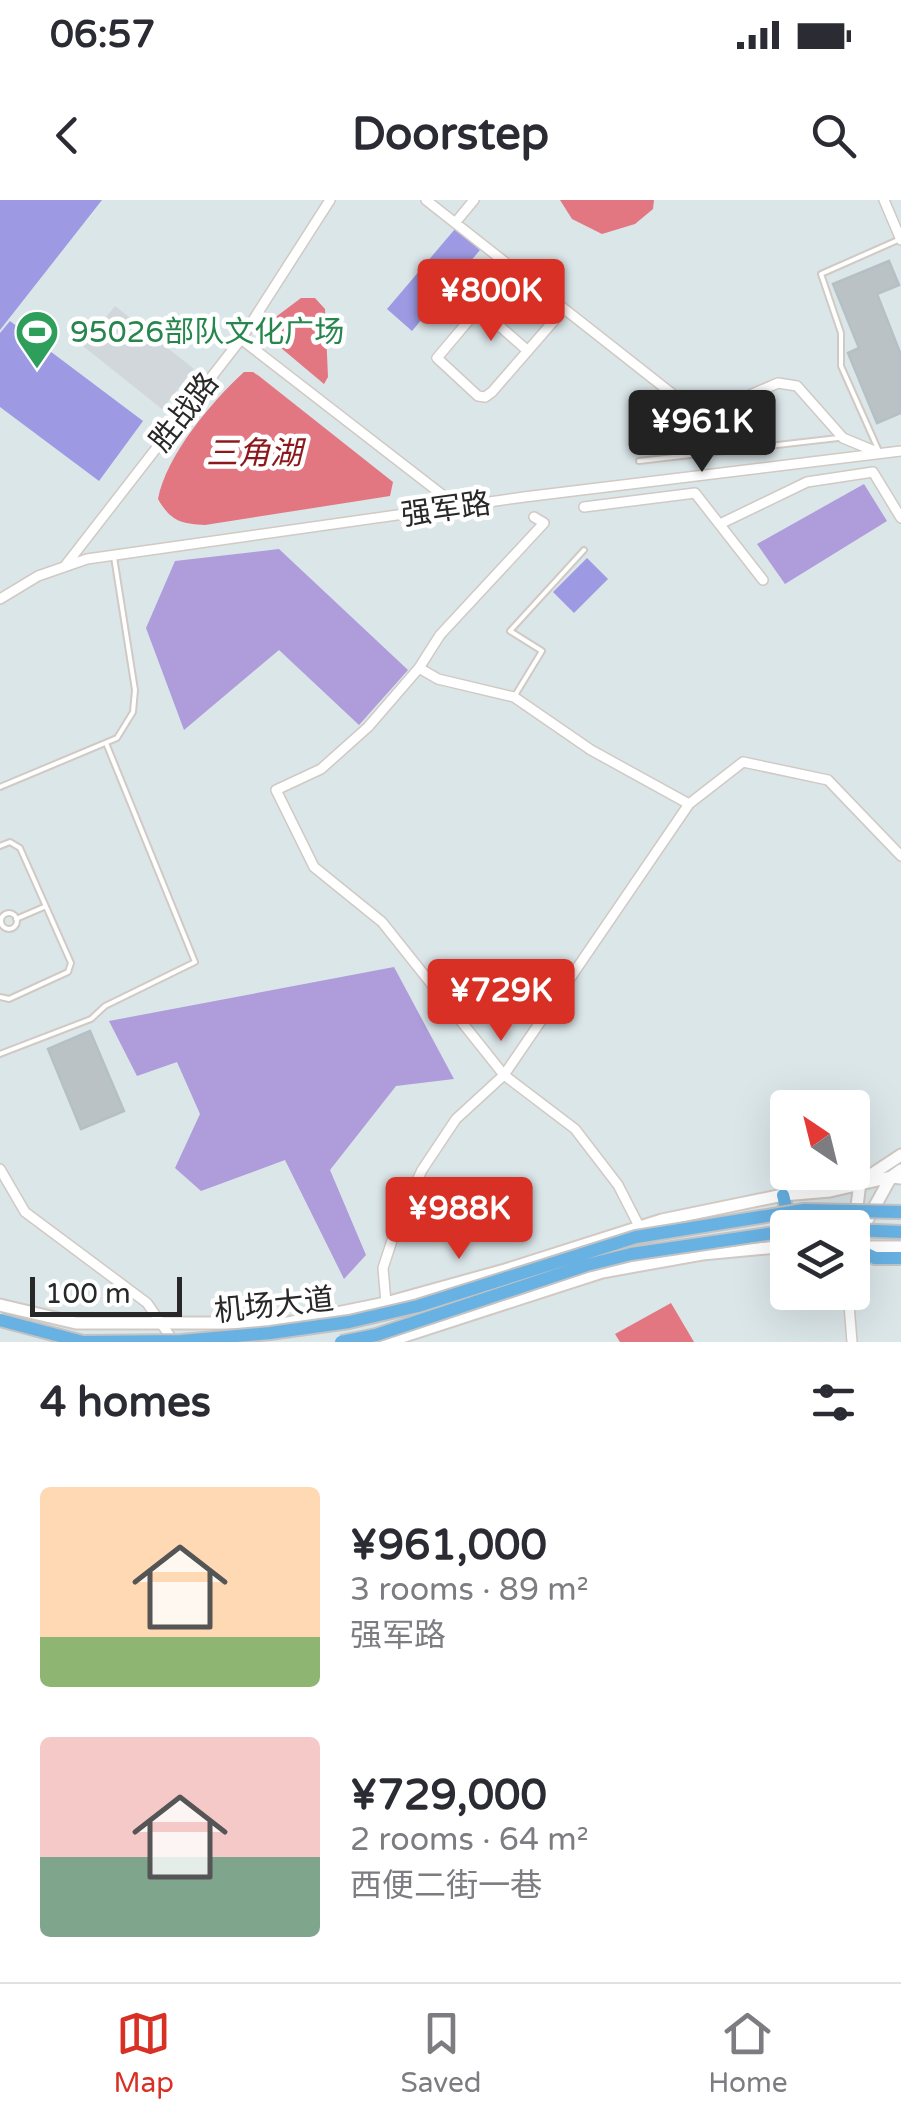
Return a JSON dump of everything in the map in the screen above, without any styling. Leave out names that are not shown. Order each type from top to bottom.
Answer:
[{"type":"main road","points":[[783,1194],[786,1210]]},
{"type":"main road","name":"机场大道","points":[[0,1320],[84,1342],[270,1333],[348,1322],[418,1306],[636,1237],[804,1210],[901,1212]]},
{"type":"main road","points":[[870,1231],[901,1232]]},
{"type":"main road","name":"机场大道","points":[[341,1342],[588,1265],[631,1254],[770,1232]]},
{"type":"main road","points":[[870,1256],[901,1258]]},
{"type":"street","name":"胜战路","points":[[63,567],[241,339],[330,200]]},
{"type":"street","points":[[426,200],[689,407],[717,409],[778,382],[797,386],[843,438],[880,453]]},
{"type":"street","points":[[456,223],[474,200]]},
{"type":"street","points":[[884,200],[901,240]]},
{"type":"street","points":[[513,268],[436,358],[478,396],[492,392],[564,309]]},
{"type":"street","points":[[479,308],[528,351]]},
{"type":"street","points":[[241,339],[458,507]]},
{"type":"street","name":"强军路","points":[[0,598],[38,576],[87,560],[901,450]]},
{"type":"street","points":[[720,524],[808,482],[873,472],[901,518]]},
{"type":"street","points":[[584,507],[695,493],[763,580]]},
{"type":"street","points":[[534,517],[544,523],[440,635],[418,668],[368,727],[321,768],[276,790],[314,867],[382,922],[504,1075],[575,1129],[618,1185],[639,1226]]},
{"type":"street","points":[[418,668],[438,680],[514,697],[591,750],[690,804]]},
{"type":"street","points":[[386,1303],[383,1268],[422,1170],[456,1120],[504,1075],[690,804],[743,762],[794,771],[828,780],[901,856]]},
{"type":"street","points":[[870,1175],[901,1155]]},
{"type":"street","points":[[0,1169],[25,1212],[146,1303],[174,1342]]},
{"type":"street","points":[[870,1180],[898,1175]]},
{"type":"street","points":[[870,1219],[898,1175]]},
{"type":"street","points":[[0,1304],[88,1324],[288,1323],[386,1303],[505,1270],[639,1226],[783,1194],[833,1190]]},
{"type":"street","points":[[870,1247],[901,1248]]},
{"type":"street","points":[[386,1342],[602,1272],[702,1254],[770,1248]]},
{"type":"street","points":[[849,1310],[852,1342]]},
{"type":"street","points":[[40,1315],[44,1342]]},
{"type":"street","points":[[88,1324],[88,1342]]},
{"type":"street","points":[[104,1342],[105,1324]]},
{"type":"lane","points":[[880,453],[841,366],[840,333],[821,274],[901,240]]},
{"type":"lane","points":[[639,461],[843,438]]},
{"type":"lane","points":[[514,697],[542,651],[510,631],[584,550]]},
{"type":"lane","points":[[0,787],[118,738],[133,712],[135,690],[114,557]]},
{"type":"lane","points":[[0,1054],[91,1019],[105,1006],[195,962],[106,743]]},
{"type":"lane","points":[[0,846],[10,842],[20,848],[71,962],[68,972],[8,999],[0,997]]},
{"type":"lane","points":[[16,919],[46,906]]},
{"type":"lane","points":[[11,913],[16,919],[10,929],[0,922],[11,913]]},
{"type":"shaded area","points":[[0,200],[102,200],[0,330]]},
{"type":"shaded area","points":[[455,229],[480,250],[412,331],[387,309]]},
{"type":"shaded area","points":[[115,306],[194,369],[162,409],[83,346]]},
{"type":"shaded area","name":"95026部队文化广场","points":[[10,321],[143,421],[99,481],[0,407],[0,333]]},
{"type":"shaded area","points":[[864,484],[887,521],[785,584],[757,544]]},
{"type":"shaded area","points":[[279,549],[408,670],[359,725],[279,650],[184,730],[146,628],[175,561]]},
{"type":"shaded area","points":[[587,558],[608,579],[574,613],[553,592]]},
{"type":"shaded area","points":[[394,967],[454,1079],[396,1086],[330,1170],[366,1255],[344,1279],[285,1160],[201,1191],[175,1168],[200,1114],[177,1062],[137,1076],[109,1021]]},
{"type":"water","points":[[560,200],[654,200],[653,209],[635,224],[602,234],[572,219]]},
{"type":"water","points":[[301,298],[315,298],[325,309],[328,377],[324,384],[268,337],[273,319]]},
{"type":"water","name":"三角湖","points":[[244,372],[259,376],[393,482],[390,496],[205,525],[182,522],[167,512],[158,499],[170,465],[205,414]]},
{"type":"water","points":[[671,1303],[694,1342],[620,1342],[615,1334]]},
{"type":"building","points":[[889,261],[899,285],[877,294],[901,355],[901,413],[877,423],[848,353],[859,348],[833,284]]},
{"type":"building","points":[[90,1031],[124,1111],[81,1129],[48,1049]]},
{"type":"place","name":"95026部队文化广场","points":[[37,370]]}]
